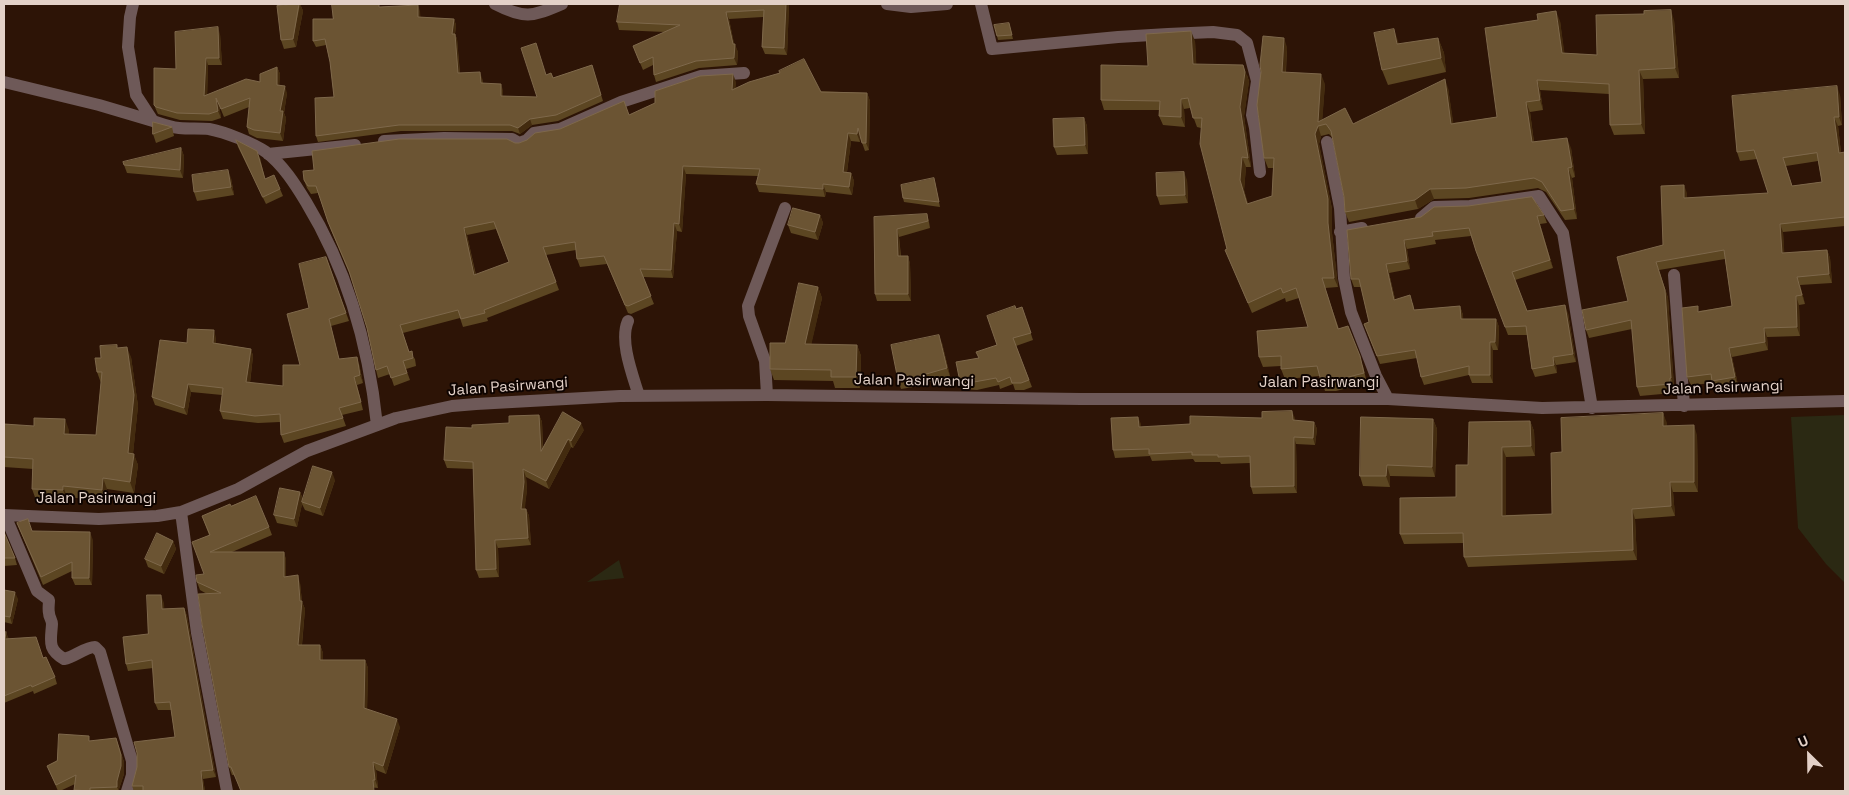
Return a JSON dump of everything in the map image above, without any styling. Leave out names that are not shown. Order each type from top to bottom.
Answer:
[{"type":"street","points":[[133,4],[130,16],[128,47],[134,86],[136,95],[153,121]]},
{"type":"street","points":[[495,4],[514,14],[530,15],[562,4]]},
{"type":"street","points":[[887,4],[910,7],[947,4]]},
{"type":"street","points":[[981,4],[992,49],[1168,34],[1213,32],[1237,35],[1248,43],[1257,81],[1252,116],[1260,172]]},
{"type":"street","points":[[268,154],[401,139],[512,138],[519,142],[527,140],[534,132],[560,129],[621,102],[701,76],[744,73]]},
{"type":"street","points":[[4,82],[99,105],[178,128],[210,129],[249,144],[268,154],[293,180],[320,224],[339,267],[364,346],[373,391],[377,425]]},
{"type":"street","points":[[1327,142],[1340,208],[1344,278],[1352,312],[1376,376],[1388,400]]},
{"type":"street","points":[[1412,219],[1422,217],[1434,207],[1470,206],[1539,196],[1563,232],[1592,408]]},
{"type":"street","points":[[767,395],[764,361],[749,316],[748,306],[785,208]]},
{"type":"street","points":[[1340,232],[1375,226]]},
{"type":"street","points":[[1674,275],[1684,406]]},
{"type":"street","points":[[628,321],[625,327],[627,356],[639,396]]},
{"type":"street","name":"Jalan Pasirwangi","points":[[5,515],[100,519],[157,516],[181,512],[238,489],[307,451],[377,425],[420,412],[452,406],[639,396],[767,395],[1388,400],[1542,408],[1845,401]]},
{"type":"street","points":[[181,512],[198,633],[227,791]]},
{"type":"street","points":[[5,515],[37,591],[49,600],[49,614],[52,622],[50,634],[52,646],[56,654],[64,659],[71,658],[91,647],[96,647],[100,652],[132,761],[132,775],[127,791]]},
{"type":"shaded area","points":[[1845,415],[1845,583],[1826,564],[1798,528],[1791,417]]},
{"type":"shaded area","points":[[619,560],[624,578],[587,582]]},
{"type":"building","points":[[299,4],[293,39],[281,40],[277,6]]},
{"type":"building","points":[[332,4],[379,4],[379,7],[418,5],[418,17],[454,19],[452,34],[455,34],[458,73],[480,72],[481,83],[501,84],[501,96],[537,97],[521,48],[536,43],[546,75],[551,73],[553,78],[592,65],[601,95],[556,115],[530,119],[518,128],[510,125],[399,125],[316,136],[315,98],[334,97],[325,39],[313,41],[313,19],[333,19]]},
{"type":"building","points":[[620,4],[786,4],[784,48],[762,47],[764,10],[726,12],[733,44],[735,44],[734,58],[696,61],[654,75],[653,57],[640,63],[633,46],[680,25],[617,22]]},
{"type":"building","points":[[1671,10],[1675,68],[1639,70],[1641,124],[1610,125],[1609,84],[1537,80],[1540,100],[1526,102],[1532,142],[1567,138],[1572,167],[1568,168],[1574,209],[1561,211],[1542,182],[1534,178],[1466,188],[1430,189],[1415,200],[1345,212],[1344,197],[1331,131],[1326,124],[1318,126],[1315,134],[1328,199],[1328,223],[1334,278],[1322,278],[1338,329],[1348,326],[1360,356],[1364,373],[1333,381],[1321,381],[1317,366],[1281,369],[1281,356],[1259,357],[1257,331],[1308,327],[1296,288],[1283,293],[1281,288],[1248,303],[1225,250],[1227,249],[1200,144],[1202,118],[1193,118],[1188,98],[1181,99],[1181,117],[1159,116],[1160,101],[1101,100],[1101,65],[1148,66],[1146,34],[1191,31],[1193,64],[1243,65],[1245,72],[1240,107],[1248,158],[1242,157],[1240,180],[1247,204],[1272,196],[1274,158],[1264,158],[1257,105],[1263,36],[1284,38],[1282,72],[1321,74],[1318,122],[1345,108],[1353,124],[1445,79],[1451,124],[1497,117],[1485,28],[1538,20],[1537,14],[1556,11],[1562,53],[1597,55],[1596,15],[1644,14],[1644,11]]},
{"type":"building","points":[[1009,23],[1012,35],[997,36],[994,25]]},
{"type":"building","points":[[218,27],[219,58],[206,58],[204,96],[246,79],[260,82],[260,74],[277,67],[277,85],[285,86],[280,111],[283,111],[280,133],[254,130],[247,127],[250,98],[221,109],[216,98],[218,111],[209,114],[177,113],[154,105],[154,68],[176,69],[175,32]]},
{"type":"building","points":[[1394,29],[1397,44],[1438,38],[1441,58],[1382,70],[1374,33]]},
{"type":"building","points":[[804,59],[821,92],[867,93],[866,143],[862,143],[858,128],[857,134],[848,133],[843,172],[851,173],[849,187],[823,184],[823,189],[756,184],[760,169],[683,166],[679,224],[674,223],[671,270],[640,269],[651,296],[628,306],[625,305],[604,256],[577,259],[575,242],[543,247],[556,282],[484,310],[485,313],[461,319],[458,310],[400,325],[409,352],[412,351],[413,358],[403,361],[407,373],[391,378],[387,366],[376,370],[367,328],[349,271],[328,222],[316,186],[308,186],[304,180],[303,171],[314,170],[312,151],[399,139],[507,139],[519,143],[527,140],[535,133],[560,129],[624,101],[629,115],[655,103],[655,91],[700,76],[733,74],[732,90],[749,82],[780,73],[779,71]],"holes":[[[494,222],[509,262],[474,275],[464,228]]]},
{"type":"building","points":[[1837,86],[1839,117],[1834,117],[1839,153],[1845,152],[1845,217],[1780,224],[1782,253],[1827,250],[1829,274],[1797,277],[1802,295],[1796,296],[1797,327],[1764,328],[1765,342],[1729,348],[1735,377],[1712,381],[1711,374],[1687,377],[1682,308],[1698,306],[1698,312],[1732,306],[1724,250],[1656,262],[1665,290],[1671,378],[1670,384],[1637,387],[1631,320],[1586,330],[1582,310],[1628,301],[1617,257],[1663,245],[1661,186],[1684,185],[1684,198],[1768,193],[1754,150],[1737,152],[1732,96]],"holes":[[[1817,153],[1822,182],[1792,186],[1783,158]]]},
{"type":"building","points":[[1084,118],[1085,145],[1054,147],[1053,119]]},
{"type":"building","points":[[153,122],[172,127],[153,134]]},
{"type":"building","points":[[236,140],[257,151],[265,179],[274,175],[280,189],[263,197]]},
{"type":"building","points":[[181,148],[180,170],[124,165],[123,162]]},
{"type":"building","points":[[228,170],[231,187],[194,192],[192,175]]},
{"type":"building","points":[[1184,172],[1185,195],[1157,196],[1156,173]]},
{"type":"building","points":[[934,178],[939,202],[903,198],[901,185]]},
{"type":"building","points":[[1532,197],[1544,215],[1537,216],[1550,260],[1512,272],[1527,311],[1565,305],[1573,354],[1553,357],[1554,365],[1532,369],[1526,326],[1505,327],[1469,228],[1432,232],[1433,236],[1404,240],[1407,261],[1386,264],[1394,300],[1410,295],[1414,310],[1460,306],[1461,319],[1496,319],[1495,342],[1490,342],[1490,375],[1469,375],[1469,366],[1421,377],[1415,350],[1377,356],[1364,324],[1369,322],[1359,279],[1351,279],[1347,230],[1421,217],[1434,207],[1468,206]]},
{"type":"building","points":[[793,208],[820,215],[815,232],[788,225]]},
{"type":"building","points":[[927,214],[928,221],[897,229],[898,256],[908,256],[908,294],[875,294],[874,217]]},
{"type":"building","points":[[326,257],[346,313],[329,319],[339,359],[357,357],[360,375],[354,377],[361,402],[339,408],[343,418],[281,435],[280,414],[255,416],[220,411],[223,388],[188,384],[184,408],[152,397],[160,340],[187,343],[188,329],[214,330],[213,343],[251,349],[246,382],[283,386],[283,365],[300,365],[287,314],[309,308],[299,264]]},
{"type":"building","points":[[799,283],[818,287],[805,344],[857,345],[856,377],[831,377],[831,370],[770,369],[770,343],[785,343]]},
{"type":"building","points":[[1015,306],[1016,309],[1022,307],[1031,333],[1013,338],[1029,380],[1021,383],[1012,383],[1010,377],[998,382],[996,378],[974,382],[960,382],[956,362],[979,358],[976,352],[997,345],[987,316]]},
{"type":"building","points":[[939,335],[947,368],[923,376],[898,380],[891,345]]},
{"type":"building","points":[[117,345],[117,348],[127,347],[134,395],[128,453],[134,454],[130,482],[103,478],[102,490],[63,486],[63,490],[32,489],[33,459],[4,457],[4,424],[34,426],[34,418],[65,419],[64,434],[96,435],[102,372],[97,372],[95,358],[101,358],[100,346]]},
{"type":"building","points":[[1292,411],[1293,420],[1314,422],[1313,438],[1294,437],[1294,486],[1251,487],[1250,456],[1218,457],[1218,455],[1192,455],[1192,452],[1149,454],[1149,449],[1113,450],[1111,418],[1138,417],[1139,427],[1190,424],[1190,416],[1262,418],[1262,412]]},
{"type":"building","points":[[563,412],[581,423],[571,441],[568,439],[546,481],[523,469],[524,482],[521,509],[526,509],[528,538],[495,540],[496,569],[476,570],[473,462],[444,460],[446,427],[472,428],[472,425],[509,423],[509,416],[539,415],[541,451]]},
{"type":"building","points":[[1663,413],[1663,426],[1694,425],[1694,482],[1670,482],[1671,506],[1632,509],[1633,550],[1464,557],[1463,533],[1400,534],[1400,498],[1456,497],[1456,465],[1468,465],[1469,422],[1530,421],[1531,446],[1502,447],[1502,516],[1552,514],[1551,453],[1562,452],[1561,418]]},
{"type":"building","points":[[1361,417],[1433,419],[1432,467],[1387,465],[1386,476],[1360,476]]},
{"type":"building","points":[[313,466],[332,472],[320,508],[302,502]]},
{"type":"building","points":[[280,488],[300,492],[294,519],[274,515]]},
{"type":"building","points":[[256,496],[269,527],[210,552],[284,552],[284,577],[298,575],[300,601],[302,601],[298,645],[320,645],[320,660],[365,660],[364,708],[397,719],[383,766],[373,762],[374,791],[241,791],[231,767],[229,767],[198,594],[221,593],[197,582],[196,575],[204,574],[192,542],[210,535],[202,516],[230,504],[231,506]]},
{"type":"building","points":[[28,519],[32,531],[90,532],[89,578],[72,578],[72,562],[41,577],[17,523]]},
{"type":"building","points":[[4,532],[15,558],[4,558]]},
{"type":"building","points":[[157,533],[173,541],[161,566],[145,559]]},
{"type":"building","points":[[4,590],[15,592],[10,617],[4,616]]},
{"type":"building","points":[[147,595],[161,595],[162,609],[184,608],[213,770],[201,771],[203,791],[143,791],[143,786],[132,786],[137,767],[137,753],[134,742],[175,737],[170,702],[155,703],[152,660],[126,664],[123,637],[148,634]]},
{"type":"building","points":[[6,632],[5,639],[36,637],[43,658],[46,657],[55,677],[4,696],[4,633]]},
{"type":"building","points":[[59,734],[89,736],[89,741],[116,738],[121,755],[117,787],[90,788],[90,791],[74,790],[76,775],[56,785],[47,766],[57,761]]}]
